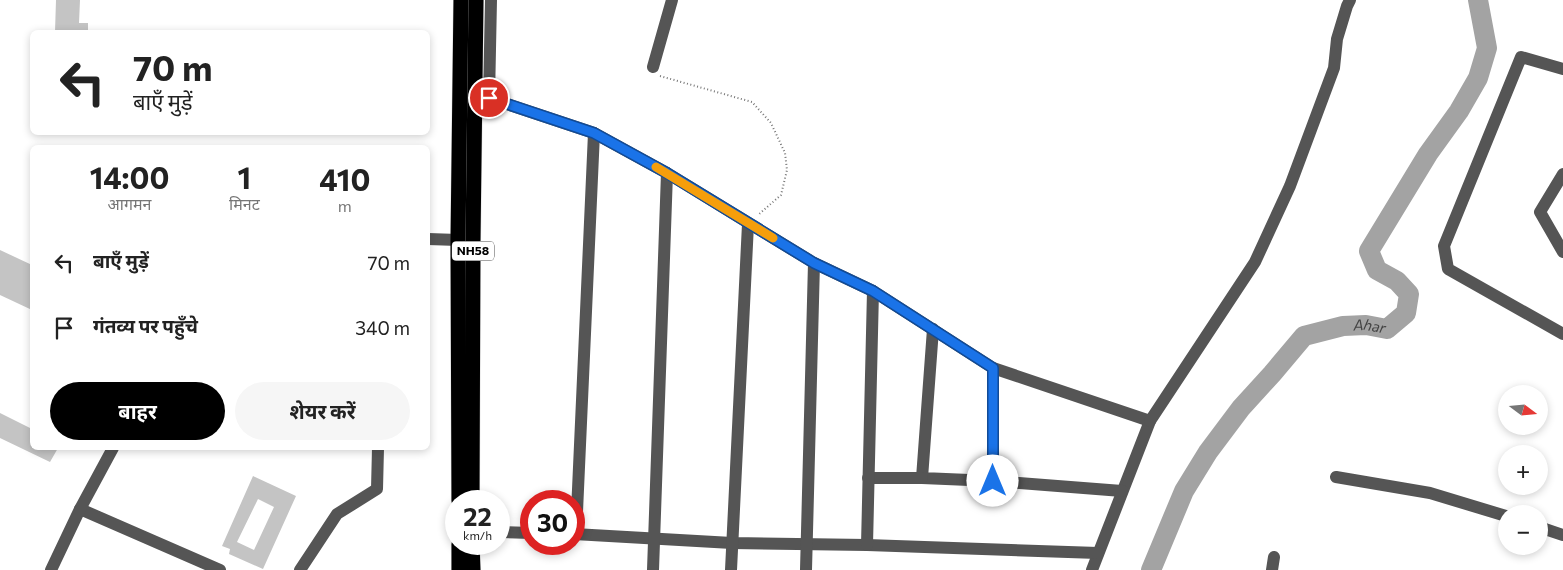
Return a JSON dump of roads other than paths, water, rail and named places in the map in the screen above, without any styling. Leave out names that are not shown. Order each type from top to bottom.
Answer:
[{"type":"highway","name":"NH58","points":[[461,0],[472,490]]},
{"type":"highway","name":"NH58","points":[[459,490],[466,240],[482,99],[476,0]]},
{"type":"highway","points":[[459,555],[459,570]]},
{"type":"highway","points":[[472,555],[473,570]]},
{"type":"street","points":[[491,0],[482,99],[594,133],[667,173],[814,263],[873,291],[993,368],[1150,421]]},
{"type":"street","points":[[653,67],[672,0]]},
{"type":"street","points":[[1092,570],[1150,421],[1256,262],[1290,186],[1334,68],[1337,38],[1350,0]]},
{"type":"street","points":[[1563,69],[1521,57],[1444,246],[1448,269],[1563,334]]},
{"type":"street","points":[[577,490],[594,133]]},
{"type":"street","points":[[653,570],[667,173]]},
{"type":"street","points":[[1563,174],[1540,212],[1563,252]]},
{"type":"street","points":[[731,570],[748,224]]},
{"type":"street","points":[[430,239],[466,240]]},
{"type":"street","points":[[806,570],[814,263]]},
{"type":"street","points":[[867,545],[873,291]]},
{"type":"street","points":[[922,478],[933,330]]},
{"type":"street","points":[[993,368],[993,481]]},
{"type":"street","points":[[51,570],[80,509],[112,450]]},
{"type":"street","points":[[300,570],[337,514],[376,489],[378,450]]},
{"type":"street","points":[[1336,477],[1430,493],[1498,514]]},
{"type":"street","points":[[868,478],[993,481],[1122,491]]},
{"type":"street","points":[[80,509],[220,570]]},
{"type":"street","points":[[1548,530],[1563,535]]},
{"type":"street","points":[[585,535],[732,543],[867,545],[1098,554]]},
{"type":"waterway","name":"Ahar","points":[[1151,570],[1184,491],[1208,452],[1241,408],[1304,336],[1343,326],[1366,325],[1387,329],[1406,313],[1409,294],[1397,281],[1377,270],[1369,251],[1428,154],[1459,111],[1478,78],[1487,48],[1478,0]]}]
